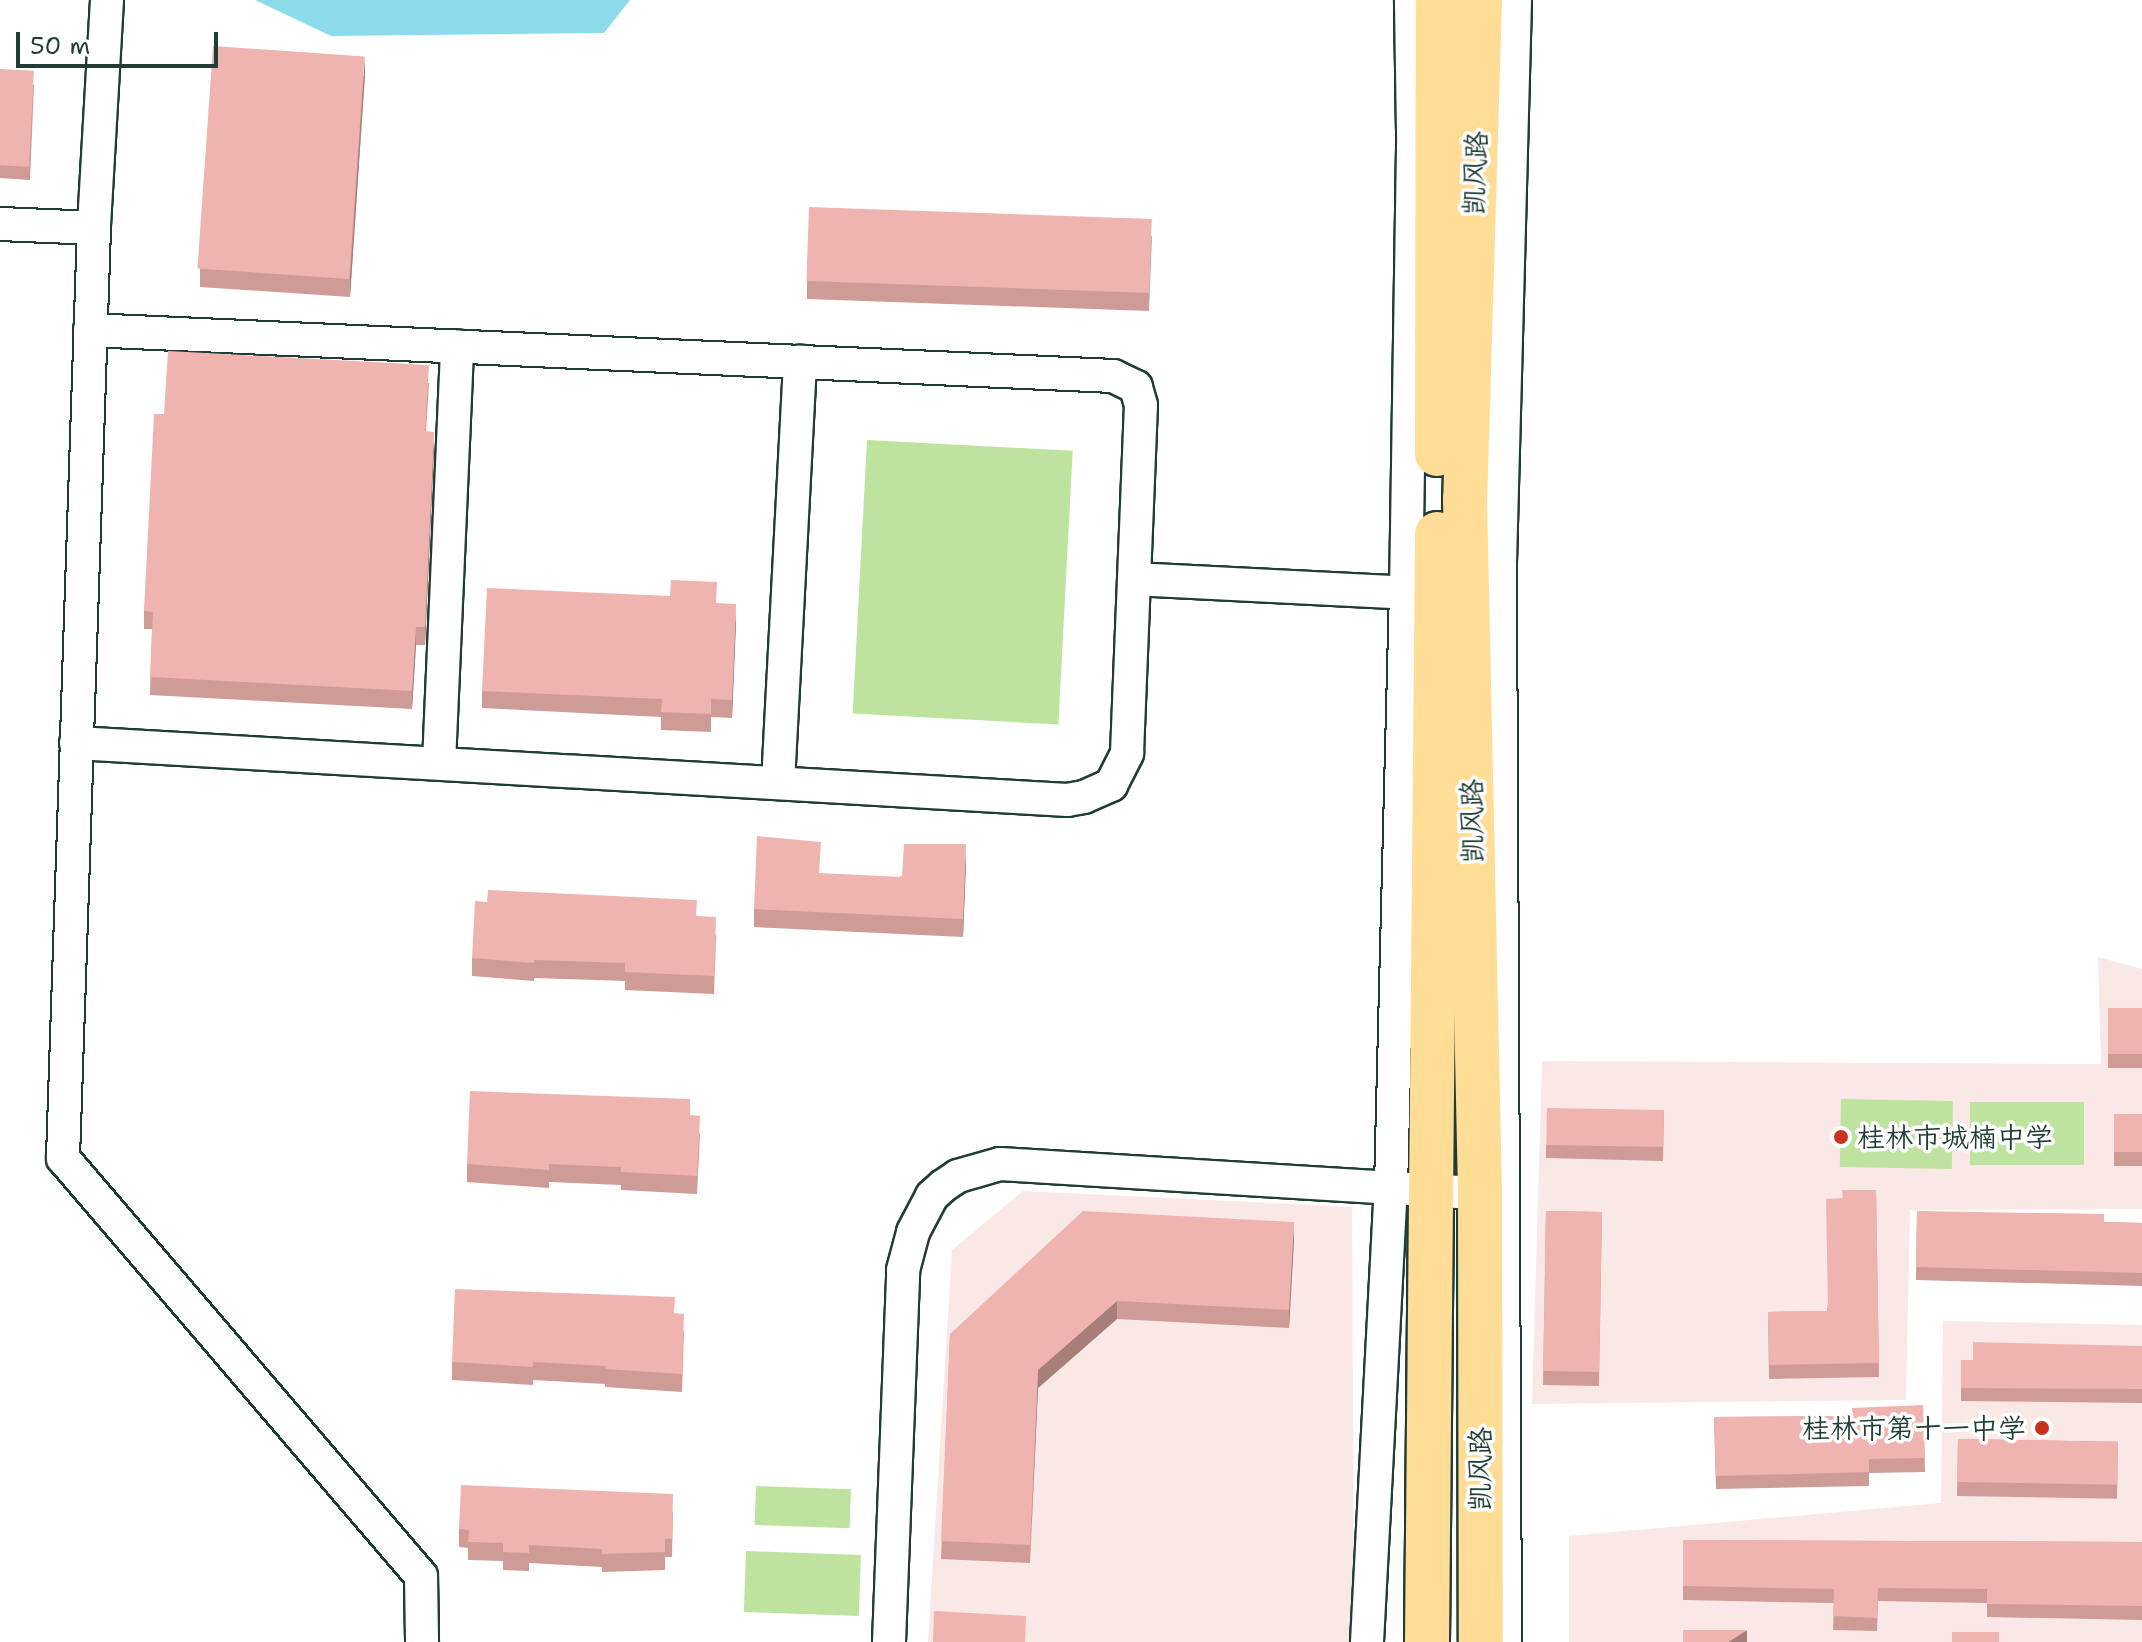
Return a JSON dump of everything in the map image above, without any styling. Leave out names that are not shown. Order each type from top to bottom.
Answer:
[{"type":"highway","name":"凯风路","points":[[1427,1642],[1411,1189],[1438,0]]},
{"type":"highway","name":"凯风路","points":[[1480,0],[1465,499],[1480,1193],[1481,1642]]},
{"type":"street","points":[[107,0],[90,330],[63,1158],[421,1576],[422,1642]]},
{"type":"street","points":[[1367,1642],[1411,1189],[1406,593],[1413,132],[1411,0]]},
{"type":"street","points":[[1505,1642],[1500,562],[1515,0]]},
{"type":"street","points":[[0,224],[94,228]]},
{"type":"street","points":[[76,743],[1067,800],[1104,790],[1116,779],[1127,753],[1141,398],[1129,382],[1113,376],[90,330]]},
{"type":"street","points":[[439,763],[457,346]]},
{"type":"street","points":[[778,783],[800,362]]},
{"type":"street","points":[[1134,579],[1406,593]]},
{"type":"street","points":[[889,1642],[903,1270],[913,1232],[932,1196],[943,1186],[958,1176],[1000,1164],[1480,1193]]},
{"type":"shaded area","name":"桂林市城楠中学","points":[[2098,957],[2142,969],[2142,1209],[1910,1210],[1906,1400],[1532,1404],[1542,1061],[2101,1064]]},
{"type":"shaded area","points":[[1023,1191],[1352,1207],[1354,1642],[928,1642],[952,1250]]},
{"type":"shaded area","name":"桂林市第十一中学","points":[[1943,1321],[2142,1325],[2142,1642],[1569,1642],[1569,1536],[1941,1503]]},
{"type":"green space","points":[[867,440],[1073,451],[1058,724],[853,714]]},
{"type":"green space","points":[[1841,1099],[1953,1101],[1952,1169],[1840,1167]]},
{"type":"green space","points":[[1970,1102],[2084,1102],[2084,1165],[1970,1165]]},
{"type":"green space","points":[[756,1486],[851,1489],[850,1528],[755,1525]]},
{"type":"green space","points":[[746,1551],[861,1555],[859,1616],[744,1612]]},
{"type":"water","points":[[255,0],[630,0],[604,33],[331,36]]},
{"type":"building","points":[[213,46],[365,57],[349,279],[197,268]]},
{"type":"building","points":[[0,69],[34,71],[29,167],[0,165]]},
{"type":"building","points":[[809,207],[1152,219],[1149,293],[806,281]]},
{"type":"building","points":[[168,351],[429,365],[425,431],[434,432],[425,627],[416,627],[412,691],[150,677],[153,612],[144,611],[154,414],[164,414]]},
{"type":"building","points":[[671,580],[717,582],[716,603],[736,604],[732,700],[711,699],[711,714],[661,712],[662,699],[482,691],[487,588],[670,596]]},
{"type":"building","points":[[757,836],[821,842],[819,873],[902,877],[904,844],[966,844],[963,919],[754,909]]},
{"type":"building","points":[[488,890],[697,900],[696,916],[716,917],[714,976],[625,972],[625,963],[534,960],[534,963],[472,958],[475,901],[487,902]]},
{"type":"building","points":[[2108,1008],[2142,1008],[2142,1054],[2108,1054]]},
{"type":"building","points":[[470,1091],[690,1099],[690,1115],[700,1116],[697,1176],[621,1172],[621,1167],[549,1164],[549,1170],[467,1164]]},
{"type":"building","points":[[1547,1108],[1664,1110],[1663,1147],[1546,1145]]},
{"type":"building","points":[[2114,1114],[2142,1114],[2142,1152],[2114,1152]]},
{"type":"building","points":[[1842,1190],[1876,1190],[1879,1363],[1769,1365],[1768,1312],[1828,1311],[1826,1199],[1843,1198]]},
{"type":"building","points":[[1083,1211],[1294,1222],[1289,1310],[1117,1301],[1038,1370],[1030,1545],[941,1541],[950,1334]]},
{"type":"building","points":[[1546,1211],[1602,1212],[1599,1372],[1543,1371]]},
{"type":"building","points":[[1917,1211],[2104,1214],[2104,1222],[2142,1223],[2142,1273],[1916,1267]]},
{"type":"building","points":[[455,1289],[675,1297],[674,1313],[684,1314],[682,1374],[533,1362],[533,1367],[452,1362]]},
{"type":"building","points":[[1973,1342],[2142,1346],[2142,1389],[1961,1388],[1961,1360],[1973,1360]]},
{"type":"building","points":[[1923,1405],[1925,1458],[1869,1459],[1869,1472],[1716,1476],[1714,1417],[1853,1416],[1852,1408]]},
{"type":"building","points":[[1958,1439],[2118,1442],[2117,1485],[1957,1482]]},
{"type":"building","points":[[461,1485],[673,1494],[672,1539],[665,1539],[665,1552],[602,1554],[602,1549],[529,1545],[529,1553],[503,1552],[503,1543],[468,1542],[469,1530],[459,1529]]},
{"type":"building","points":[[1683,1540],[2142,1542],[2142,1606],[1987,1604],[1987,1589],[1878,1588],[1877,1618],[1833,1616],[1834,1589],[1683,1586]]},
{"type":"building","points":[[934,1611],[1026,1616],[1025,1642],[933,1642]]},
{"type":"building","points":[[1683,1630],[1747,1630],[1728,1642],[1683,1642]]},
{"type":"building","points":[[1952,1632],[1999,1632],[1999,1642],[1952,1642]]},
{"type":"place","name":"桂林市城楠中学","points":[[1841,1137]]},
{"type":"place","name":"桂林市第十一中学","points":[[2042,1428]]}]
